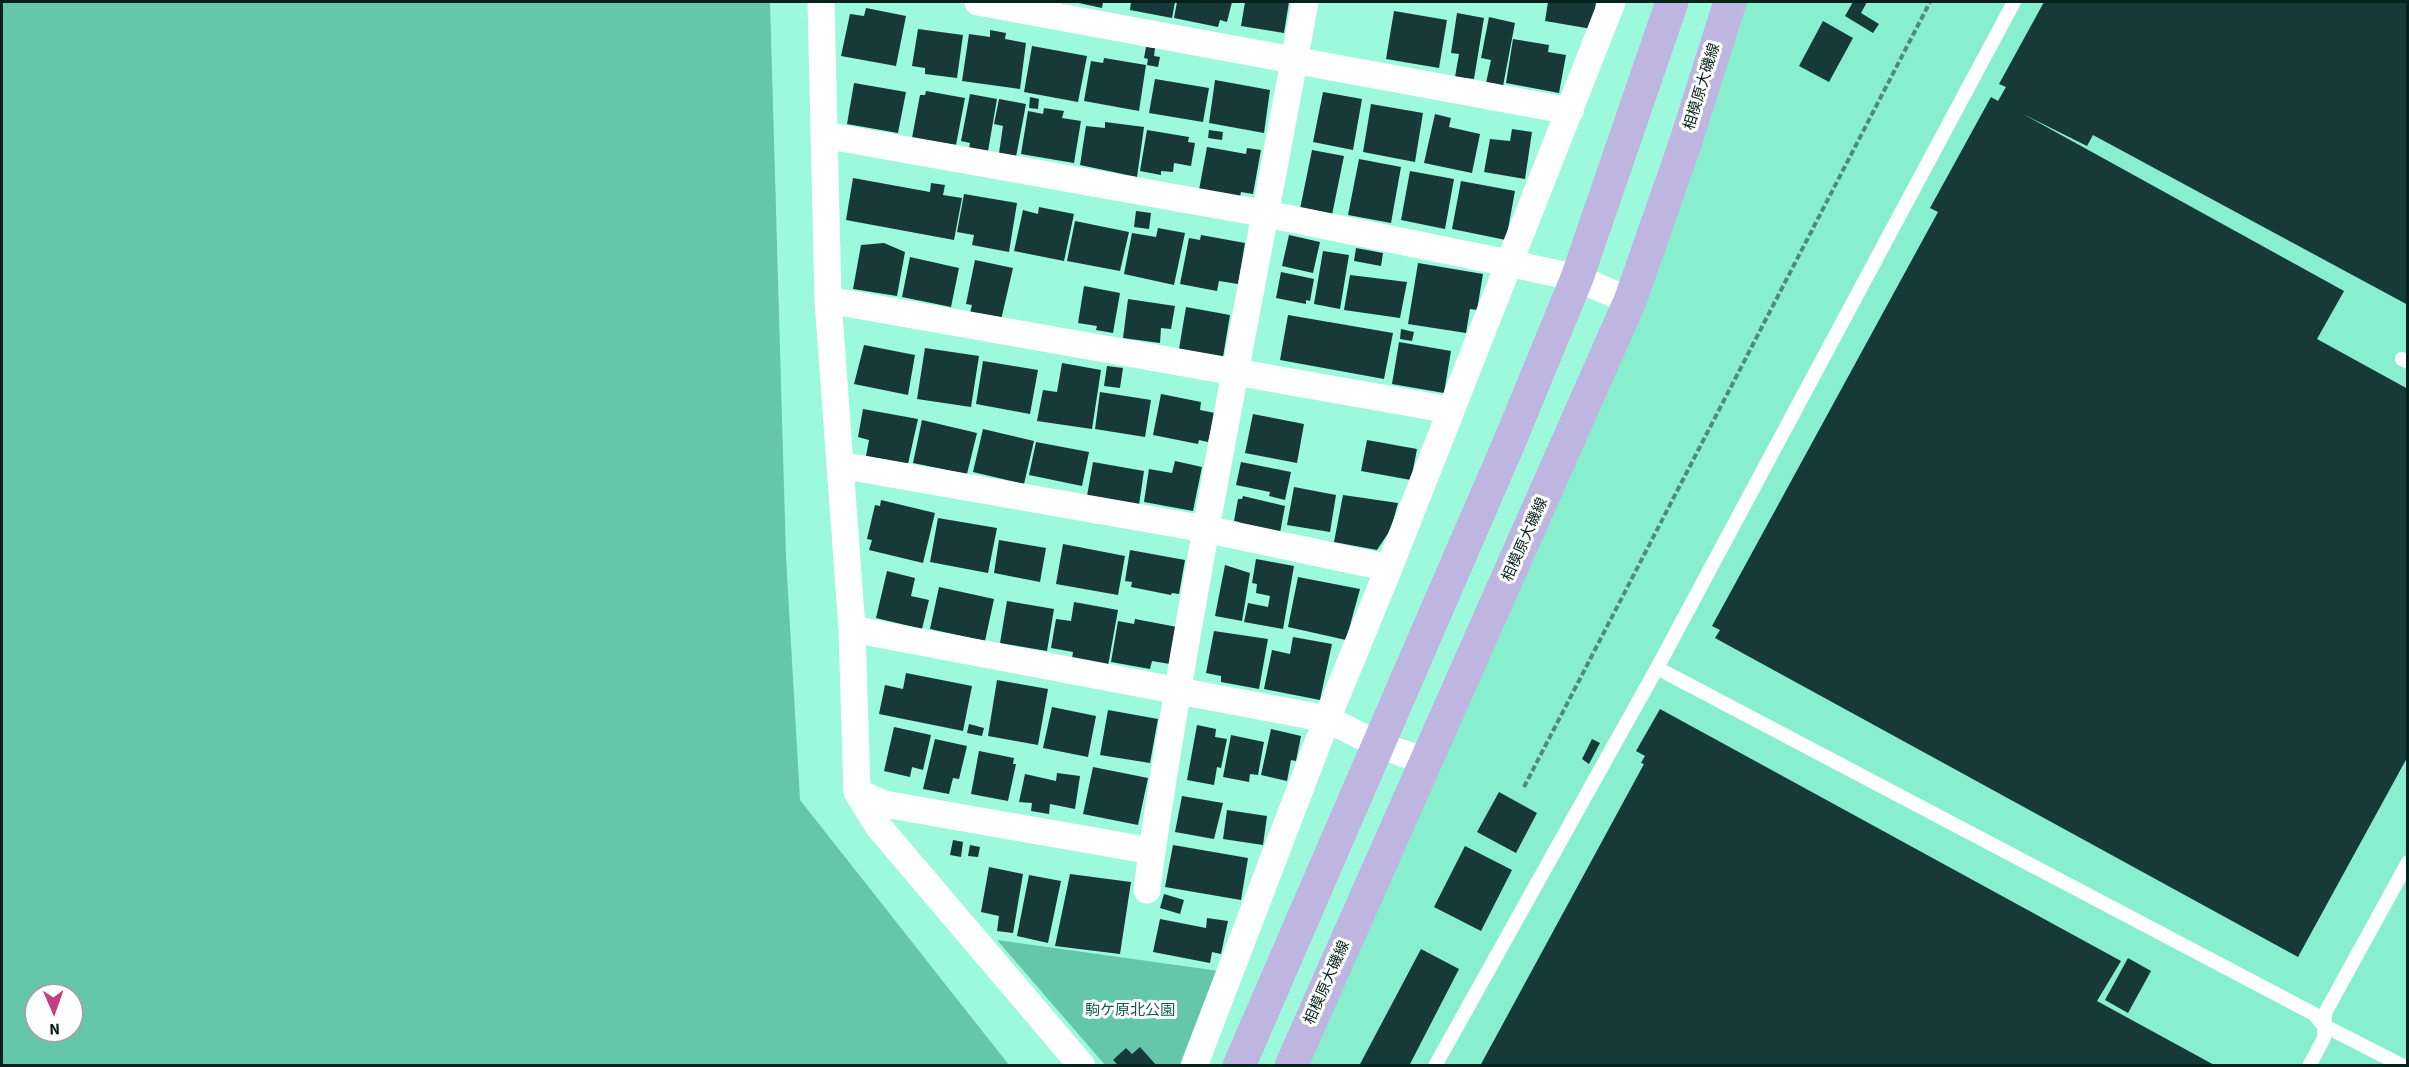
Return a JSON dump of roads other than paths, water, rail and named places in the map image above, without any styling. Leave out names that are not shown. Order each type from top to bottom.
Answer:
[{"type":"main road","points":[[1239,1065],[1509,443],[1577,278],[1672,2]]},
{"type":"main road","name":"相模原大磯線","points":[[1291,1065],[1428,762],[1630,302],[1685,144],[1730,2]]},
{"type":"street","points":[[820,2],[828,300],[852,629],[857,792],[878,826],[1082,1065]]},
{"type":"street","points":[[978,2],[1570,111]]},
{"type":"street","points":[[1147,890],[1177,690],[1205,529],[1267,214],[1305,2]]},
{"type":"street","points":[[1194,1065],[1327,719],[1389,568],[1612,2]]},
{"type":"street","points":[[824,135],[1267,214],[1508,263],[1577,278],[1630,302]]},
{"type":"street","points":[[828,300],[1450,410]]},
{"type":"street","points":[[840,465],[1205,529],[1389,568]]},
{"type":"street","points":[[852,629],[1327,719],[1379,745],[1428,762]]},
{"type":"street","points":[[857,792],[884,804],[1152,851]]},
{"type":"lane","points":[[1435,1065],[1657,668],[2014,2]]},
{"type":"lane","points":[[1657,668],[2314,1014],[2323,1025],[2403,1065]]},
{"type":"lane","points":[[2309,1065],[2324,1038],[2325,1013],[2408,862]]},
{"type":"park label","name":"駒ケ原北公園","points":[[1130,1012]]}]
